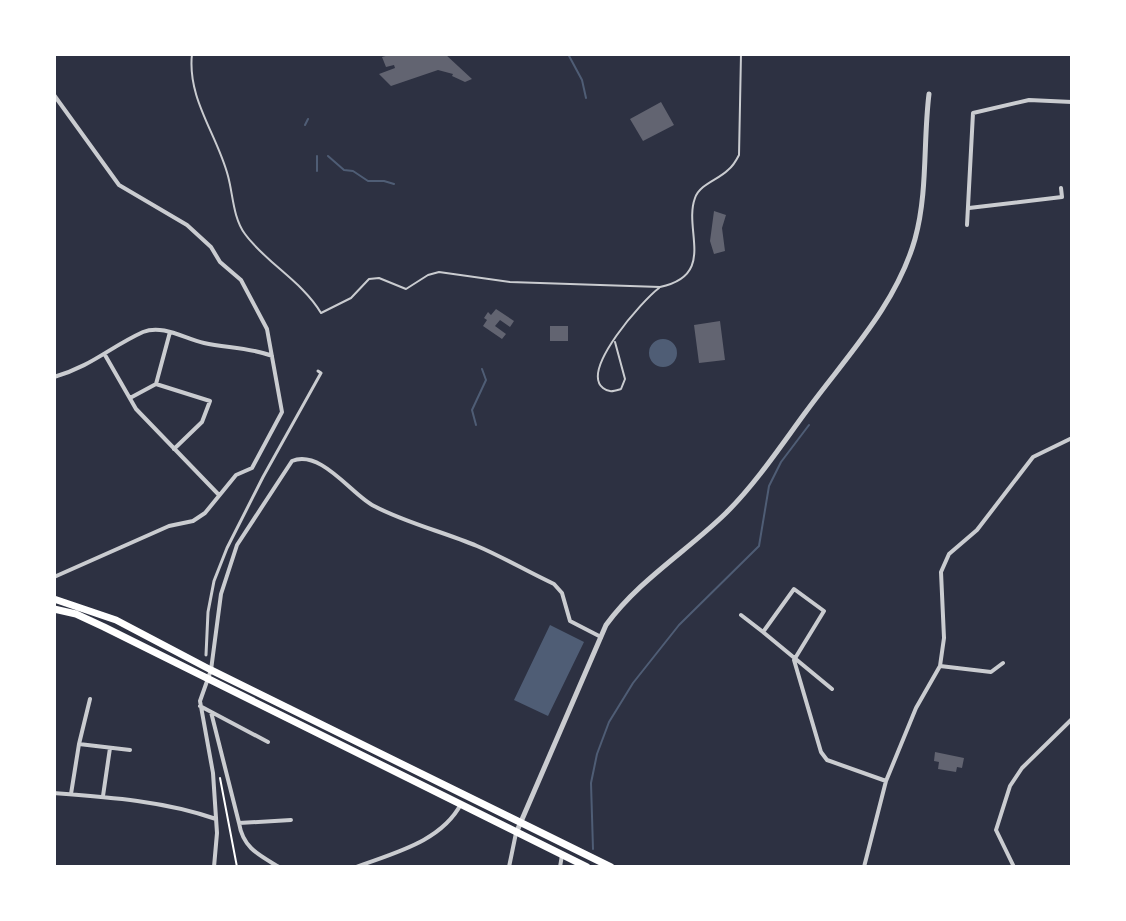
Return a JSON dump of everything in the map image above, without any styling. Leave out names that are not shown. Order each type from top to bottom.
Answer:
[{"type":"main road","points":[[54,599],[116,620],[518,826],[562,855],[587,867]]},
{"type":"main road","points":[[54,609],[90,621],[461,804],[611,867]]},
{"type":"street","points":[[509,867],[518,826],[601,637],[623,602],[718,521],[742,496],[862,338],[895,289],[915,238],[924,184],[929,94]]},
{"type":"street","points":[[54,95],[119,185],[187,225],[241,280],[267,329],[282,412],[252,468],[236,475],[205,513],[193,521],[169,526],[54,577]]},
{"type":"street","points":[[967,225],[973,113],[1029,100],[1072,102]]},
{"type":"street","points":[[969,208],[1062,197],[1061,188]]},
{"type":"street","points":[[54,377],[79,370],[148,330],[170,332],[205,344],[234,346],[272,356]]},
{"type":"street","points":[[156,384],[170,332]]},
{"type":"street","points":[[105,355],[136,409],[219,495]]},
{"type":"street","points":[[206,655],[208,612],[214,581],[227,548],[321,373],[318,371]]},
{"type":"street","points":[[130,398],[156,384],[210,401],[202,422],[174,449]]},
{"type":"street","points":[[864,867],[886,781],[916,708],[940,666],[944,638],[941,572],[944,562],[977,530],[1033,457],[1072,438]]},
{"type":"street","points":[[214,867],[216,819],[213,773],[200,706],[207,667],[221,594],[237,545],[288,464],[303,458],[337,474],[372,505],[479,547],[554,584],[562,593],[570,621],[601,637]]},
{"type":"street","points":[[763,632],[794,589],[824,611],[794,660],[821,752],[827,760],[886,781]]},
{"type":"street","points":[[741,615],[832,689]]},
{"type":"street","points":[[940,666],[991,672],[1003,663]]},
{"type":"street","points":[[71,794],[90,699]]},
{"type":"street","points":[[200,706],[268,742]]},
{"type":"street","points":[[211,712],[241,835],[248,848],[279,867]]},
{"type":"street","points":[[1014,867],[996,830],[1010,786],[1022,768],[1072,719]]},
{"type":"street","points":[[79,744],[130,750]]},
{"type":"street","points":[[103,796],[110,748]]},
{"type":"street","points":[[54,793],[103,796],[194,811],[216,819]]},
{"type":"street","points":[[356,867],[423,841],[449,821],[461,804]]},
{"type":"street","points":[[239,823],[291,820]]},
{"type":"street","points":[[560,867],[562,855]]},
{"type":"lane","points":[[192,54],[194,90],[227,174],[238,221],[245,235],[297,284],[321,313],[351,298],[369,279],[379,278],[406,289],[439,272],[510,282],[660,287]]},
{"type":"lane","points":[[615,342],[625,379],[621,389],[612,392],[604,389],[597,377],[599,363],[645,299],[660,287],[680,279],[694,261],[695,198],[700,190],[731,168],[739,155],[741,54]]},
{"type":"path","points":[[220,778],[237,867]]},
{"type":"water","points":[[663,339],[673,343],[677,353],[673,363],[663,367],[653,363],[649,353],[653,343]]},
{"type":"water","points":[[550,625],[584,642],[548,716],[514,700]]},
{"type":"building","points":[[393,54],[445,54],[472,79],[465,82],[453,74],[438,70],[391,86],[379,74],[395,68],[394,65],[386,67],[382,57]]},
{"type":"building","points":[[661,102],[674,125],[643,141],[630,119]]},
{"type":"building","points":[[714,211],[726,215],[722,228],[725,251],[714,254],[710,241]]},
{"type":"building","points":[[496,309],[514,321],[510,327],[500,320],[495,326],[506,334],[502,339],[483,326],[488,312],[491,315]]},
{"type":"building","points":[[720,321],[725,360],[699,363],[694,325]]},
{"type":"building","points":[[550,326],[568,326],[568,341],[550,341]]},
{"type":"building","points":[[935,752],[964,758],[962,768],[957,767],[956,772],[938,769],[939,762],[934,761]]},
{"type":"waterway","points":[[568,54],[582,80],[586,98]]},
{"type":"waterway","points":[[305,125],[308,119]]},
{"type":"waterway","points":[[317,156],[317,171]]},
{"type":"waterway","points":[[328,156],[344,170],[353,171],[368,181],[394,184]]},
{"type":"waterway","points":[[476,425],[472,410],[486,380],[482,369]]},
{"type":"waterway","points":[[593,849],[591,783],[597,754],[609,722],[633,683],[679,625],[759,546],[769,486],[781,462],[809,425]]}]
